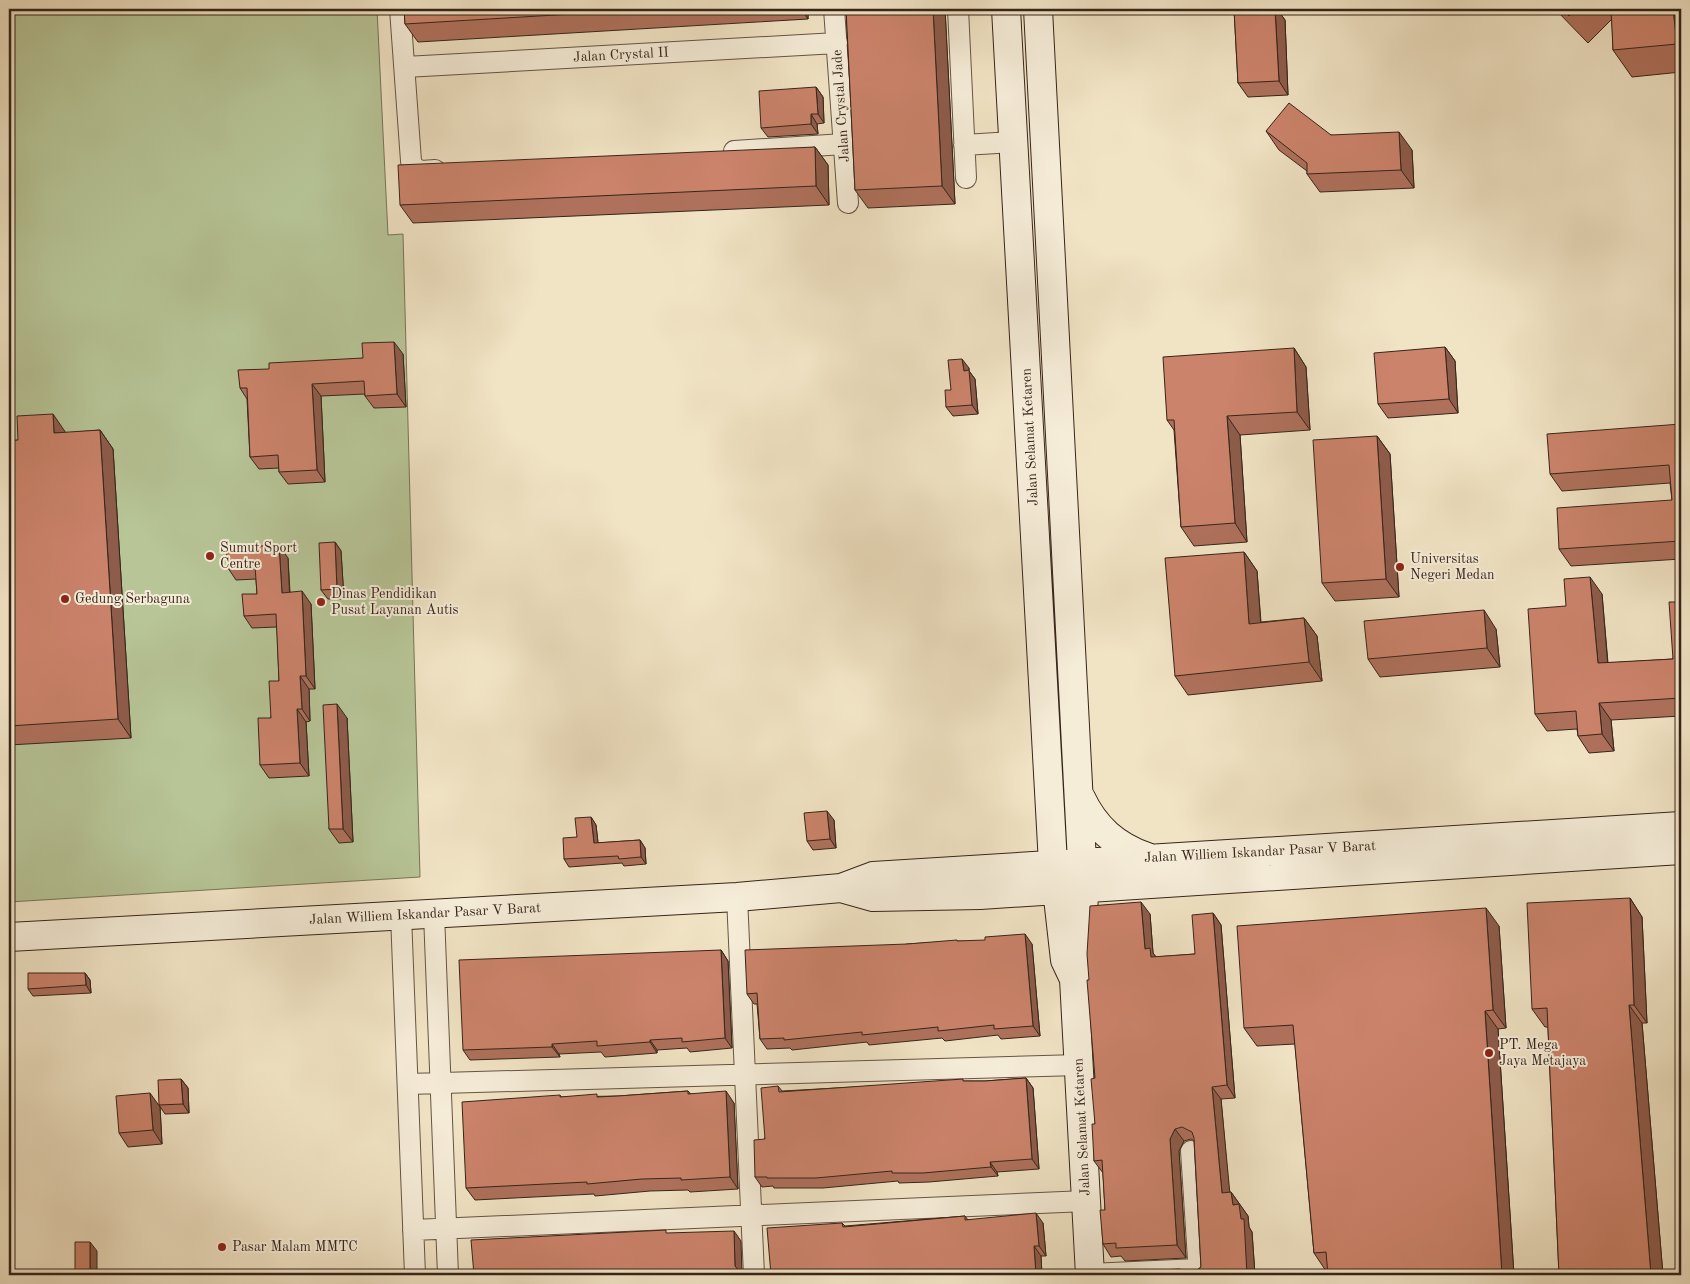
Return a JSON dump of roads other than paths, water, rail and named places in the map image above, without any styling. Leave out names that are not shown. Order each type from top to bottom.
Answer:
[{"type":"street","points":[[400,9],[412,161],[416,169],[422,171],[452,169]]},
{"type":"street","name":"Jalan Crystal Jade","points":[[834,9],[848,203]]},
{"type":"street","points":[[958,9],[966,178]]},
{"type":"street","name":"Jalan Selamat Ketaren","points":[[1006,9],[1055,877],[1065,960],[1074,979],[1090,1275]]},
{"type":"street","name":"Jalan Selamat Ketaren","points":[[1038,9],[1083,875],[1082,958],[1074,979]]},
{"type":"street","name":"Jalan Crystal II","points":[[405,67],[837,44]]},
{"type":"street","points":[[1008,50],[1040,50]]},
{"type":"street","points":[[964,145],[1013,142]]},
{"type":"street","points":[[716,152],[844,144]]},
{"type":"street","points":[[1037,563],[1067,560]]},
{"type":"street","points":[[1079,794],[1088,812],[1100,828],[1115,842],[1132,852],[1152,858]]},
{"type":"street","name":"Jalan Williem Iskandar Pasar V Barat","points":[[9,937],[737,897],[841,888],[873,897],[980,895],[1055,877],[1508,849],[1681,826]]},
{"type":"street","name":"Jalan Williem Iskandar Pasar V Barat","points":[[1083,875],[1152,858],[1508,849],[1681,850]]},
{"type":"street","points":[[737,897],[754,1275]]},
{"type":"street","points":[[434,914],[448,1275]]},
{"type":"street","points":[[402,915],[415,1275]]},
{"type":"street","points":[[408,1084],[1079,1064]]},
{"type":"street","points":[[1090,1275],[1199,1272],[1191,1151]]},
{"type":"street","points":[[413,1230],[1086,1201]]},
{"type":"place","name":"Sumut Sport Centre","points":[[210,556]]},
{"type":"place","name":"Universitas Negeri Medan","points":[[1400,567]]},
{"type":"place","name":"Gedung Serbaguna","points":[[65,599]]},
{"type":"place","name":"Dinas Pendidikan Pusat Layanan Autis","points":[[321,602]]},
{"type":"place","name":"PT. Mega Jaya Metajaya","points":[[1489,1053]]},
{"type":"place","name":"Pasar Malam MMTC","points":[[222,1247]]}]
